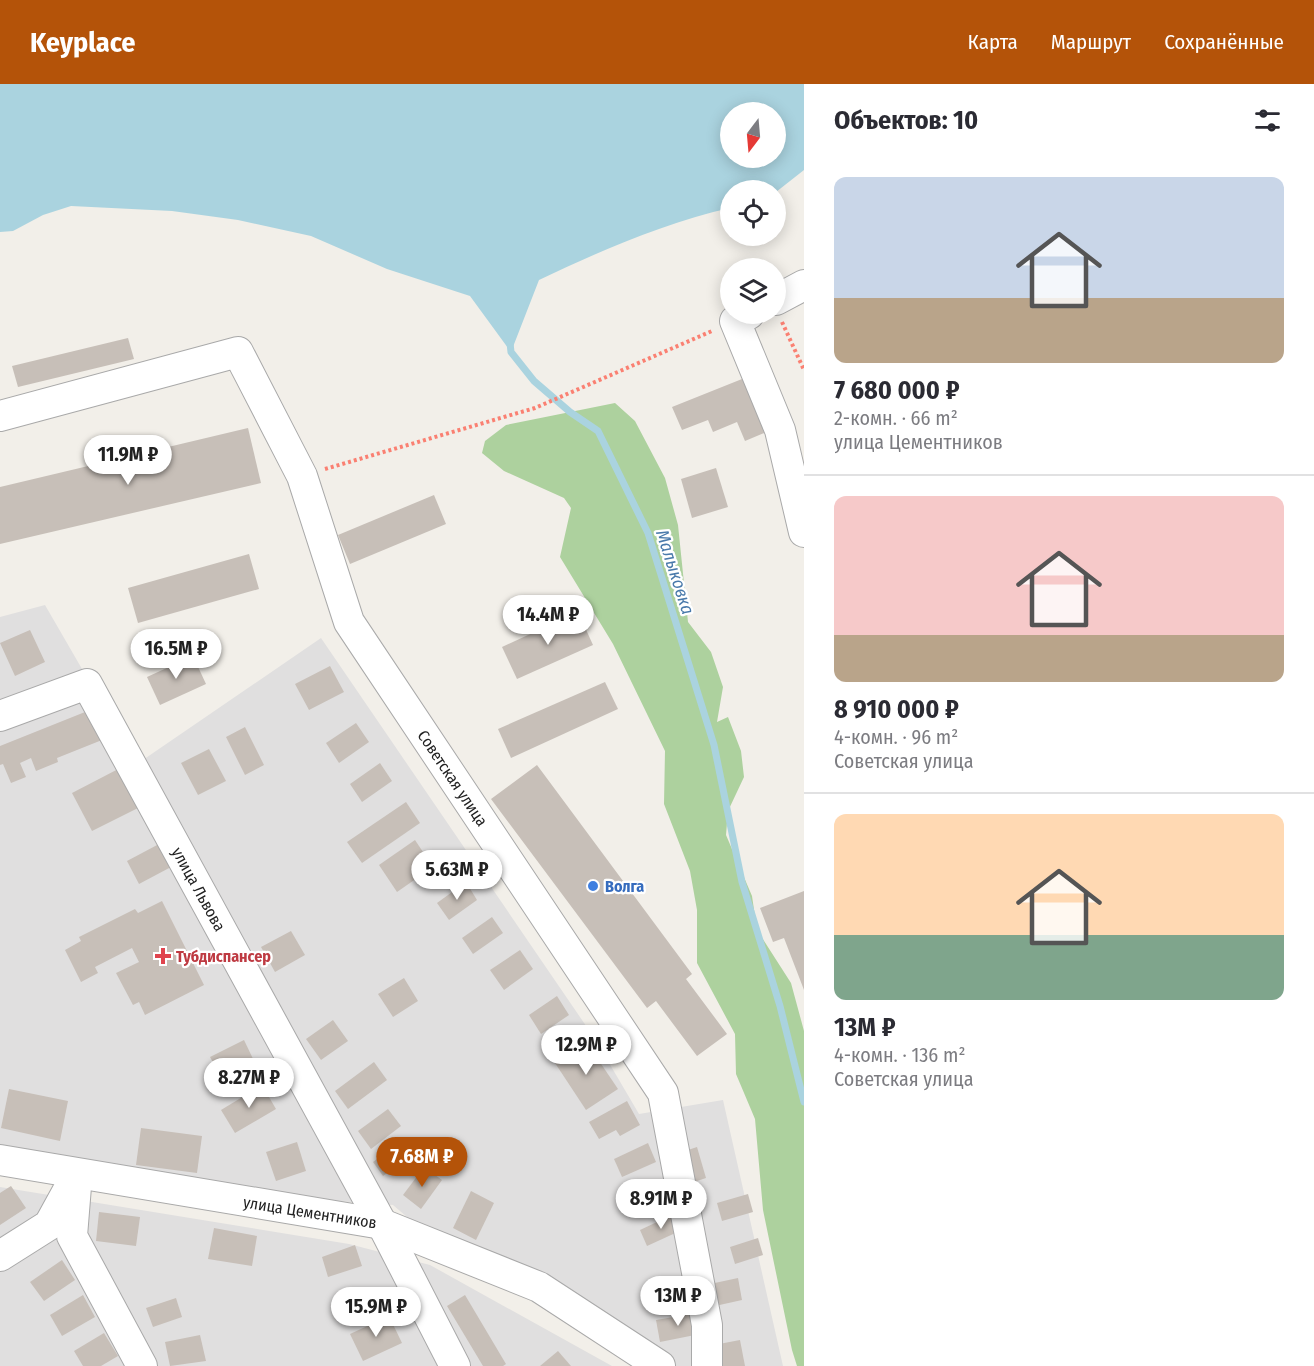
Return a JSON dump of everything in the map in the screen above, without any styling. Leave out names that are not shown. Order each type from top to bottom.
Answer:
[{"type":"street","points":[[786,302],[804,285]]},
{"type":"street","points":[[744,324],[780,430],[804,532]]},
{"type":"street","name":"Советская улица","points":[[0,416],[238,352],[302,476],[349,622],[663,1093],[707,1324],[707,1366]]},
{"type":"street","name":"улица Львова","points":[[0,716],[87,684],[382,1224],[455,1366]]},
{"type":"street","name":"улица Цементников","points":[[0,1160],[382,1224],[539,1287],[660,1366]]},
{"type":"street","points":[[0,1256],[49,1225],[77,1174]]},
{"type":"street","points":[[77,1174],[72,1236],[142,1366]]},
{"type":"path","points":[[302,476],[535,408],[581,390],[727,324]]},
{"type":"path","points":[[784,324],[804,370]]},
{"type":"shaded area","points":[[45,605],[137,764],[321,638],[595,1039],[639,1114],[723,1100],[783,1366],[674,1366],[421,1229],[393,1205],[267,1196],[0,1152],[0,617]]},
{"type":"shaded area","points":[[0,1187],[349,1244],[430,1265],[612,1366],[0,1366]]},
{"type":"green space","points":[[615,403],[635,421],[665,478],[678,525],[688,622],[711,652],[723,687],[717,722],[728,717],[741,751],[744,777],[728,811],[726,835],[752,896],[757,930],[791,983],[804,1031],[804,1366],[797,1366],[792,1350],[763,1210],[755,1119],[736,1074],[735,1034],[697,963],[697,910],[690,871],[664,804],[665,751],[613,644],[560,557],[571,508],[564,498],[504,471],[482,453],[485,441],[506,425]]},
{"type":"water","points":[[0,84],[804,84],[804,170],[786,184],[786,180],[720,180],[720,210],[633,239],[539,280],[511,352],[470,296],[387,269],[311,236],[238,220],[172,211],[71,206],[43,215],[13,231],[0,232]]},
{"type":"building","points":[[128,338],[134,359],[18,387],[12,366]]},
{"type":"building","points":[[747,377],[769,431],[745,441],[737,422],[713,432],[708,420],[682,430],[672,407]]},
{"type":"building","points":[[248,428],[261,483],[0,544],[0,487]]},
{"type":"building","points":[[716,468],[728,507],[692,518],[681,479]]},
{"type":"building","points":[[434,495],[446,524],[350,564],[338,535]]},
{"type":"building","points":[[249,554],[259,589],[138,623],[128,588]]},
{"type":"building","points":[[578,612],[593,645],[517,679],[502,647]]},
{"type":"building","points":[[30,630],[45,662],[15,676],[0,643]]},
{"type":"building","points":[[193,656],[206,684],[160,705],[147,677]]},
{"type":"building","points":[[330,666],[344,692],[309,710],[295,684]]},
{"type":"building","points":[[605,682],[618,709],[511,758],[498,729]]},
{"type":"building","points":[[95,708],[107,738],[57,758],[58,762],[36,771],[31,758],[20,763],[26,777],[11,783],[3,764],[0,765],[0,746]]},
{"type":"building","points":[[356,723],[369,742],[339,763],[326,743]]},
{"type":"building","points":[[245,727],[264,765],[245,775],[226,737]]},
{"type":"building","points":[[209,749],[226,781],[198,795],[181,763]]},
{"type":"building","points":[[380,763],[392,781],[362,802],[350,784]]},
{"type":"building","points":[[537,765],[692,974],[686,979],[727,1034],[697,1056],[656,1001],[647,1008],[491,799]]},
{"type":"building","points":[[124,766],[144,805],[92,831],[72,793]]},
{"type":"building","points":[[406,802],[420,823],[362,863],[347,842]]},
{"type":"building","points":[[415,840],[433,867],[397,892],[379,865]]},
{"type":"building","points":[[159,844],[171,867],[139,884],[127,861]]},
{"type":"building","points":[[466,882],[477,900],[449,920],[437,903]]},
{"type":"building","points":[[804,891],[804,990],[784,938],[773,942],[760,908]]},
{"type":"building","name":"Тубдиспансер","points":[[162,901],[204,985],[145,1015],[139,1002],[133,1005],[116,973],[139,962],[132,948],[95,967],[98,973],[81,982],[65,950],[81,941],[79,937],[135,909],[138,913]]},
{"type":"building","points":[[492,917],[503,933],[473,954],[462,938]]},
{"type":"building","points":[[291,931],[305,955],[275,972],[261,947]]},
{"type":"building","points":[[520,950],[533,969],[504,990],[490,970]]},
{"type":"building","points":[[404,978],[418,1001],[393,1017],[378,994]]},
{"type":"building","points":[[557,996],[569,1015],[541,1034],[529,1015]]},
{"type":"building","points":[[333,1020],[348,1041],[321,1060],[306,1039]]},
{"type":"building","points":[[244,1040],[255,1063],[222,1079],[210,1057]]},
{"type":"building","points":[[587,1043],[618,1089],[586,1110],[555,1063]]},
{"type":"building","points":[[374,1062],[387,1080],[348,1109],[335,1091]]},
{"type":"building","points":[[262,1085],[276,1109],[235,1133],[221,1110]]},
{"type":"building","points":[[9,1089],[68,1101],[60,1141],[1,1128]]},
{"type":"building","points":[[627,1101],[640,1125],[620,1136],[616,1130],[599,1139],[589,1122]]},
{"type":"building","points":[[388,1109],[401,1126],[371,1149],[358,1131]]},
{"type":"building","points":[[141,1128],[202,1136],[197,1173],[136,1165]]},
{"type":"building","points":[[297,1142],[306,1171],[276,1181],[266,1152]]},
{"type":"building","points":[[400,1142],[411,1156],[383,1176],[373,1162]]},
{"type":"building","points":[[648,1143],[656,1162],[622,1177],[614,1159]]},
{"type":"building","points":[[697,1147],[706,1178],[688,1184],[679,1153]]},
{"type":"building","points":[[424,1167],[442,1180],[421,1209],[403,1195]]},
{"type":"building","points":[[11,1186],[26,1208],[0,1225],[0,1193]]},
{"type":"building","points":[[471,1191],[494,1203],[476,1240],[453,1228]]},
{"type":"building","points":[[748,1194],[753,1212],[722,1221],[717,1203]]},
{"type":"building","points":[[99,1212],[140,1217],[136,1246],[96,1241]]},
{"type":"building","points":[[674,1214],[682,1230],[647,1246],[640,1230]]},
{"type":"building","points":[[214,1228],[257,1236],[252,1266],[208,1259]]},
{"type":"building","points":[[758,1238],[763,1255],[735,1264],[730,1247]]},
{"type":"building","points":[[355,1245],[362,1266],[328,1277],[322,1257]]},
{"type":"building","points":[[62,1260],[75,1280],[44,1301],[30,1282]]},
{"type":"building","points":[[738,1278],[742,1300],[715,1306],[710,1284]]},
{"type":"building","points":[[83,1295],[95,1317],[62,1336],[50,1315]]},
{"type":"building","points":[[465,1295],[506,1364],[503,1366],[483,1366],[447,1306]]},
{"type":"building","points":[[176,1298],[182,1317],[153,1327],[146,1308]]},
{"type":"building","points":[[697,1313],[700,1334],[660,1342],[656,1320]]},
{"type":"building","points":[[389,1316],[402,1343],[363,1361],[350,1334]]},
{"type":"building","points":[[104,1333],[118,1356],[101,1366],[83,1366],[74,1351]]},
{"type":"building","points":[[200,1335],[206,1361],[170,1366],[165,1342]]},
{"type":"building","points":[[740,1340],[745,1366],[723,1366],[719,1344]]},
{"type":"building","points":[[558,1351],[571,1366],[540,1366]]},
{"type":"waterway","name":"Малыковка","points":[[510,343],[511,352],[534,381],[570,412],[598,431],[648,533],[714,745],[742,882],[780,1006],[804,1102]]},
{"type":"place","name":"Волга","points":[[593,886]]},
{"type":"place","name":"Тубдиспансер","points":[[163,956]]}]
